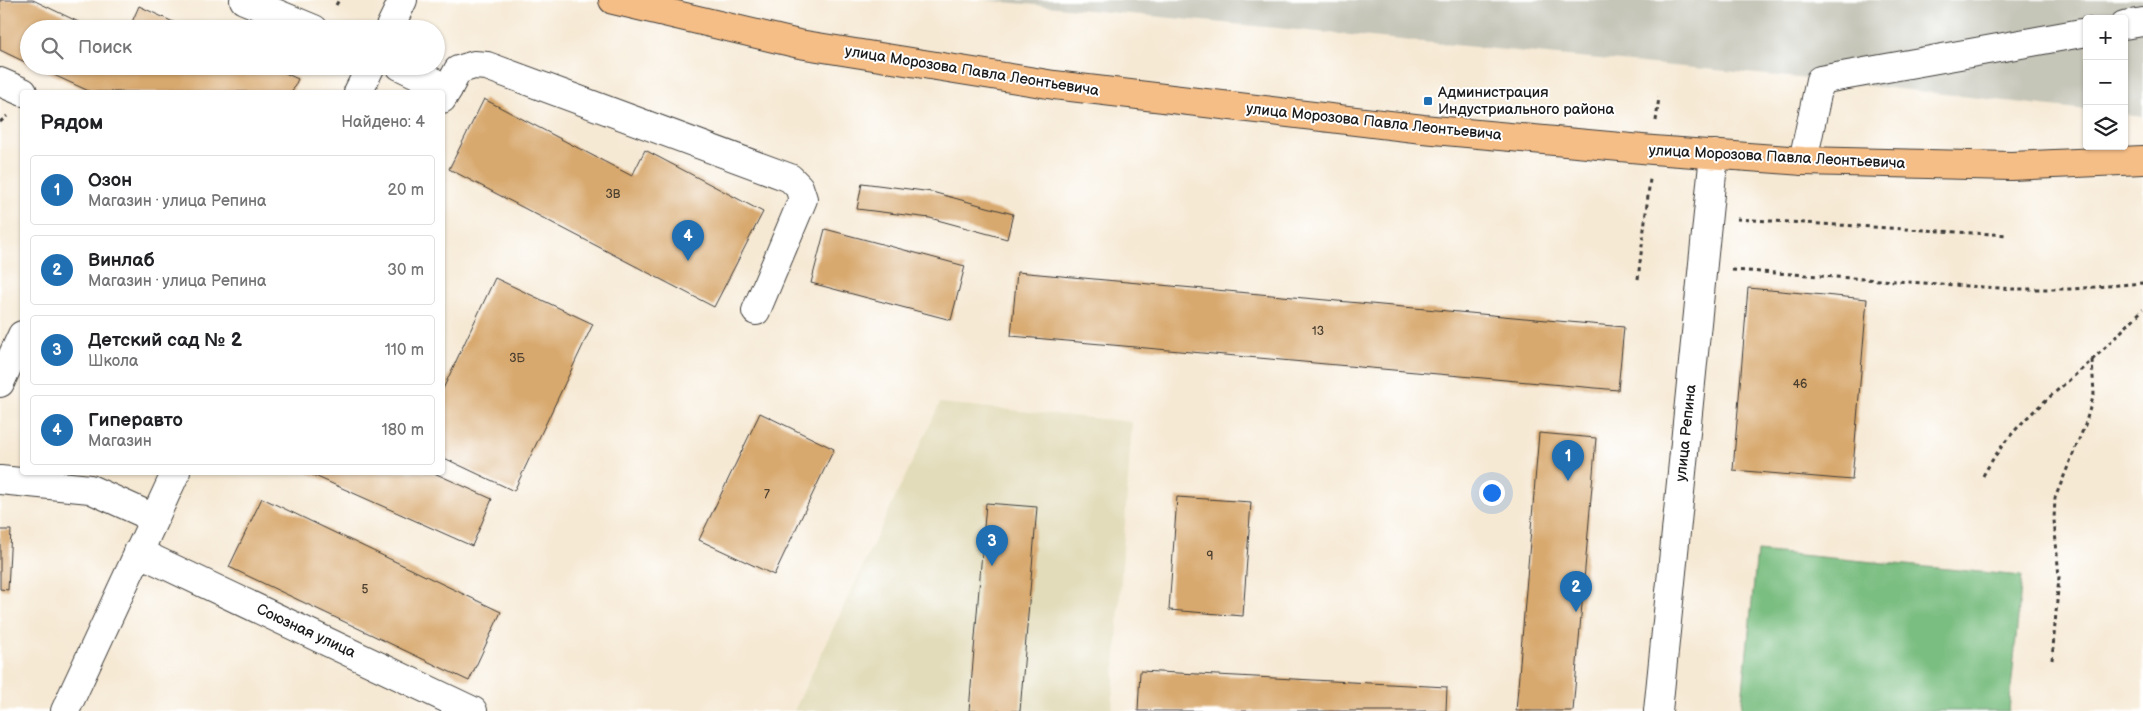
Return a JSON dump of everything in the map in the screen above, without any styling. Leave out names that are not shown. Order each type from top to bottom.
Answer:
[{"type":"main road","name":"улица Морозова Павла Леонтьевича","points":[[613,0],[799,44],[1054,85],[1423,129],[1654,150],[1803,161],[2010,166],[2143,160]]},
{"type":"street","points":[[244,0],[292,20]]},
{"type":"street","points":[[393,20],[403,0]]},
{"type":"street","points":[[2128,24],[2143,22]]},
{"type":"street","points":[[1803,161],[1820,80],[2083,33]]},
{"type":"street","points":[[445,94],[458,70],[474,65],[487,66],[790,178],[799,187],[803,199],[756,310]]},
{"type":"street","points":[[359,90],[366,75]]},
{"type":"street","points":[[414,75],[439,90]]},
{"type":"street","points":[[0,82],[20,91]]},
{"type":"street","name":"улица Репина","points":[[1658,711],[1714,154]]},
{"type":"street","points":[[0,383],[20,339]]},
{"type":"street","points":[[65,711],[175,475]]},
{"type":"street","points":[[0,480],[90,488],[154,518]]},
{"type":"street","name":"Союзная улица","points":[[138,552],[473,711]]},
{"type":"path","points":[[336,5],[339,0]]},
{"type":"path","points":[[1638,279],[1659,97]]},
{"type":"path","points":[[1709,217],[2008,235]]},
{"type":"path","points":[[1703,268],[2013,289],[2072,289],[2143,282]]},
{"type":"path","points":[[1983,476],[1997,450],[2021,423],[2092,360],[2143,309]]},
{"type":"path","points":[[2052,660],[2059,577],[2054,520],[2055,498],[2086,425],[2094,394],[2092,360]]},
{"type":"shaded area","points":[[983,0],[2143,0],[2143,116],[2128,114],[2128,15],[2083,15],[2083,110],[1819,80]]},
{"type":"shaded area","points":[[940,403],[1132,422],[1112,711],[794,711]]},
{"type":"green space","points":[[1757,551],[2022,576],[2009,711],[1741,711]]},
{"type":"building","points":[[0,0],[33,0],[74,20],[20,20],[20,60],[0,50]]},
{"type":"building","points":[[139,6],[169,20],[133,20]]},
{"type":"building","points":[[54,75],[289,75],[298,79],[293,90],[87,90]]},
{"type":"building","points":[[484,99],[632,176],[645,150],[763,212],[714,307],[449,169]]},
{"type":"building","points":[[862,183],[932,192],[1013,214],[1007,239],[930,218],[857,209]]},
{"type":"building","points":[[825,229],[965,266],[951,320],[811,283]]},
{"type":"building","points":[[1017,272],[1624,327],[1618,390],[1011,336]]},
{"type":"building","points":[[495,278],[593,324],[514,491],[445,458],[445,385]]},
{"type":"building","points":[[1748,288],[1867,299],[1852,480],[1733,470]]},
{"type":"building","points":[[760,413],[834,449],[774,575],[699,540]]},
{"type":"building","points":[[1539,433],[1596,438],[1573,711],[1516,711]]},
{"type":"building","points":[[313,475],[439,475],[492,499],[472,546]]},
{"type":"building","points":[[1177,497],[1251,502],[1243,616],[1169,610]]},
{"type":"building","points":[[262,498],[501,612],[469,681],[229,567]]},
{"type":"building","points":[[986,503],[1037,507],[1020,711],[969,711]]},
{"type":"building","points":[[0,530],[11,530],[8,590],[0,589]]},
{"type":"building","points":[[1140,671],[1447,687],[1446,711],[1138,711]]},
{"type":"place","name":"Администрация Индустриального района","points":[[1428,101]]},
{"type":"place","name":"Гиперавто","points":[[688,261]]},
{"type":"place","name":"Озон","points":[[1568,481]]},
{"type":"place","name":"Детский сад № 2","points":[[992,566]]},
{"type":"place","name":"Винлаб","points":[[1576,612]]}]
